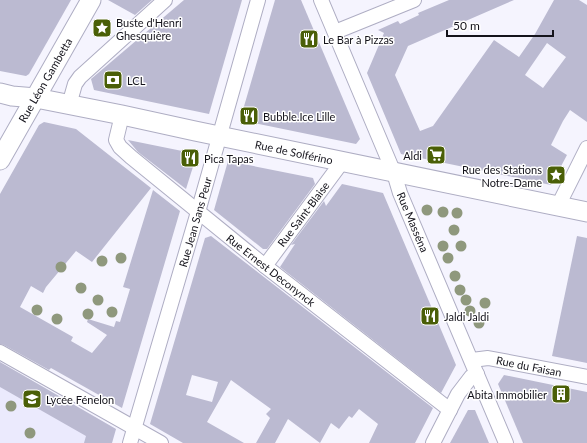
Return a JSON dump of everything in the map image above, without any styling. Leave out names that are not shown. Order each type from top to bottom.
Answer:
[{"type":"main road","name":"Rue Léon Gambetta","points":[[0,160],[91,0]]},
{"type":"main road","name":"Rue de Solférino","points":[[0,92],[12,96],[36,98],[122,115],[394,173],[587,212]]},
{"type":"street","points":[[70,105],[75,84],[80,77],[165,0]]},
{"type":"street","name":"Rue Jean Sans Peur","points":[[130,443],[198,212],[258,0]]},
{"type":"street","name":"Rue Masséna","points":[[321,0],[394,173],[400,193],[506,443]]},
{"type":"street","points":[[334,32],[414,0]]},
{"type":"street","name":"Rue Ernest Deconynck","points":[[122,115],[116,136],[118,143],[132,157],[265,266],[450,410]]},
{"type":"street","points":[[558,206],[587,148]]},
{"type":"street","name":"Rue Saint-Blaise","points":[[265,266],[342,162]]},
{"type":"street","points":[[0,352],[161,443]]},
{"type":"street","name":"Rue du Faisan","points":[[472,360],[488,358],[587,377]]},
{"type":"street","points":[[433,443],[466,382],[471,376],[477,374]]},
{"type":"shaded area","name":"Lycée Fénelon","points":[[3,364],[116,429],[112,443],[0,443],[0,370]]},
{"type":"building","points":[[0,0],[71,0],[29,74],[26,76],[0,71]]},
{"type":"building","points":[[108,0],[152,0],[135,15]]},
{"type":"building","points":[[184,0],[242,0],[209,114],[94,90],[91,79]]},
{"type":"building","points":[[275,0],[301,0],[360,139],[356,144],[240,120]]},
{"type":"building","points":[[449,0],[514,0],[408,46],[395,75],[420,131],[433,126],[494,40],[519,57],[535,34],[554,0],[579,0],[587,5],[587,122],[570,110],[563,121],[551,145],[567,155],[551,185],[401,154],[367,73],[384,33],[378,30],[398,21],[400,24],[419,15],[418,13]],"holes":[[[547,43],[566,57],[543,88],[525,75]]]},
{"type":"building","points":[[44,122],[76,129],[151,188],[92,262],[76,251],[46,287],[43,293],[31,286],[20,307],[73,337],[71,341],[92,353],[107,335],[87,322],[88,319],[114,327],[116,321],[120,322],[130,289],[123,287],[153,190],[180,211],[122,408],[51,368],[49,370],[0,344],[0,194],[39,125]]},
{"type":"building","points":[[128,140],[197,154],[186,189],[138,152]]},
{"type":"building","points":[[228,161],[313,178],[315,184],[267,249],[263,249],[214,210]]},
{"type":"building","points":[[342,184],[383,193],[456,365],[441,393],[280,267],[295,244],[291,245],[324,201],[326,206]]},
{"type":"building","points":[[211,236],[433,408],[415,443],[369,443],[378,424],[359,409],[352,418],[349,416],[339,429],[331,423],[320,443],[288,419],[275,443],[256,443],[270,418],[266,414],[271,409],[231,380],[207,422],[244,443],[183,443],[150,424],[205,238]],"holes":[[[192,375],[218,382],[212,402],[186,395]]]},
{"type":"building","points":[[577,236],[587,238],[587,363],[552,356]]},
{"type":"building","points":[[0,362],[116,429],[112,443],[84,443],[86,436],[0,387]]},
{"type":"building","points":[[504,375],[587,392],[587,443],[523,443],[498,384]]},
{"type":"building","points":[[468,410],[475,410],[489,443],[450,443]]},
{"type":"place","name":"Buste d'Henri Ghesquière","points":[[102,28]]},
{"type":"place","name":"Le Bar à Pizzas","points":[[309,39]]},
{"type":"place","name":"LCL","points":[[113,80]]},
{"type":"place","name":"Bubble.Ice Lille","points":[[249,116]]},
{"type":"place","name":"Aldi","points":[[436,155]]},
{"type":"place","name":"Pica Tapas","points":[[190,158]]},
{"type":"place","name":"Rue des Stations Notre-Dame","points":[[556,175]]},
{"type":"place","name":"Jaldi Jaldi","points":[[430,316]]},
{"type":"place","name":"Abita Immobilier","points":[[561,394]]},
{"type":"place","name":"Lycée Fénelon","points":[[32,399]]}]
